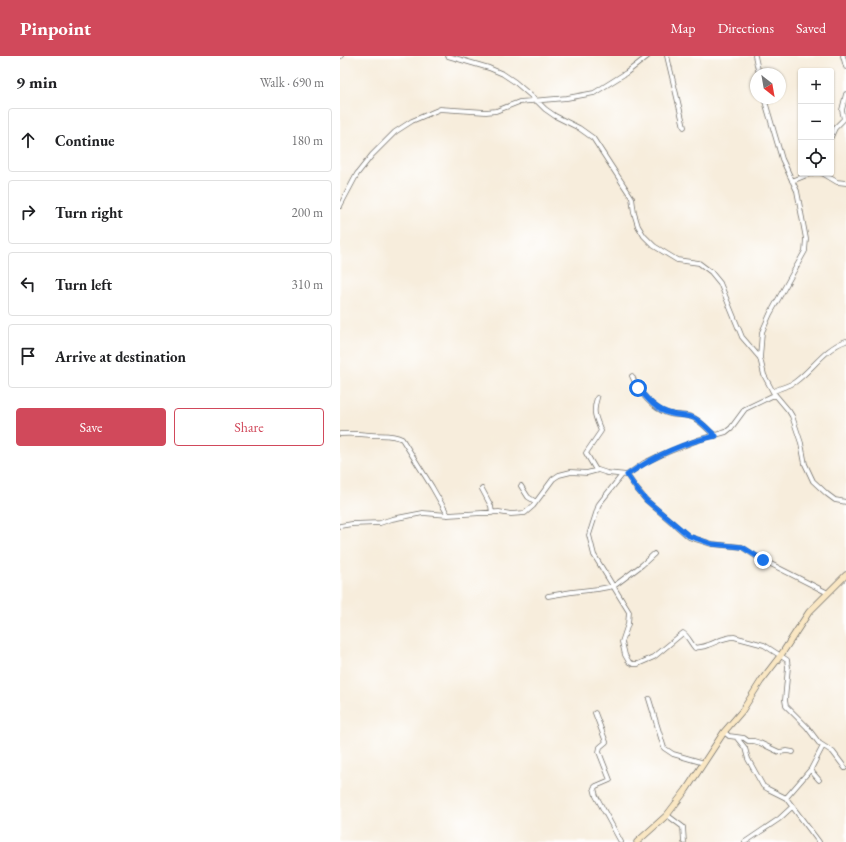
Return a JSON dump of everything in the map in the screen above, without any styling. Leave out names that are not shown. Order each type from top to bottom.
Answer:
[{"type":"main road","points":[[637,842],[667,815],[724,732],[742,711],[809,612],[846,575]]},
{"type":"street","points":[[448,56],[490,68],[503,74],[515,82],[545,109],[579,128],[593,138],[632,198],[638,226],[644,236],[654,246],[677,260],[699,263],[711,272],[720,283],[742,337],[760,358]]},
{"type":"street","points":[[340,206],[357,174],[372,154],[395,132],[412,121],[440,110],[496,111],[519,102],[582,96],[594,93],[626,73],[648,56]]},
{"type":"street","points":[[667,56],[684,127]]},
{"type":"street","points":[[755,56],[758,68]]},
{"type":"street","points":[[843,56],[846,67]]},
{"type":"street","points":[[834,130],[844,119],[842,110],[846,94]]},
{"type":"street","points":[[766,104],[782,159],[797,191],[802,209],[806,240],[805,250],[770,314],[762,332],[760,358],[764,374],[774,394],[792,416],[801,443],[805,464],[812,481],[836,500],[846,502]]},
{"type":"street","points":[[792,181],[804,176]]},
{"type":"street","points":[[827,176],[837,182],[846,183]]},
{"type":"street","points":[[845,768],[833,752],[818,743],[803,723],[786,706],[787,662],[764,646],[734,636],[706,646],[695,648],[683,633],[654,657],[638,664],[629,662],[625,655],[622,642],[628,624],[629,612],[594,555],[589,535],[599,504],[624,475],[663,454],[698,440],[723,434],[729,430],[745,409],[772,396],[783,386],[795,382],[831,349],[846,341]]},
{"type":"street","points":[[632,376],[638,388],[658,409],[670,414],[685,415],[695,419],[716,436]]},
{"type":"street","points":[[596,398],[594,414],[601,431],[586,453],[596,470]]},
{"type":"street","points":[[340,434],[353,433],[373,436],[396,436],[402,439],[448,515]]},
{"type":"street","points":[[340,526],[380,523],[423,513],[448,515],[499,512],[511,514],[525,513],[531,509],[553,479],[571,472],[587,473],[596,470],[624,475],[646,500],[689,536],[712,544],[742,547],[757,557],[828,593]]},
{"type":"street","points":[[521,486],[528,497],[536,502]]},
{"type":"street","points":[[482,489],[491,506],[492,513]]},
{"type":"street","points":[[548,596],[598,590],[614,586],[636,570],[654,554]]},
{"type":"street","points":[[649,699],[664,748],[673,754],[704,763]]},
{"type":"street","points":[[595,713],[606,742],[600,747],[599,752],[610,780],[594,788],[596,796],[621,842]]},
{"type":"street","points":[[724,732],[729,736],[754,741],[779,752],[792,752]]},
{"type":"street","points":[[737,738],[745,748],[748,759],[763,786],[768,790],[786,798],[819,842]]},
{"type":"street","points":[[786,798],[811,769],[823,746]]},
{"type":"street","points":[[811,769],[812,773],[819,780]]},
{"type":"street","points":[[745,842],[779,819],[792,807]]},
{"type":"street","points":[[667,815],[683,827],[683,841]]},
{"type":"route","points":[[638,388],[658,409],[670,414],[685,415],[695,419],[716,436],[704,438],[687,444],[650,460],[627,475],[630,480],[646,500],[689,536],[712,544],[742,547],[763,560]]}]
